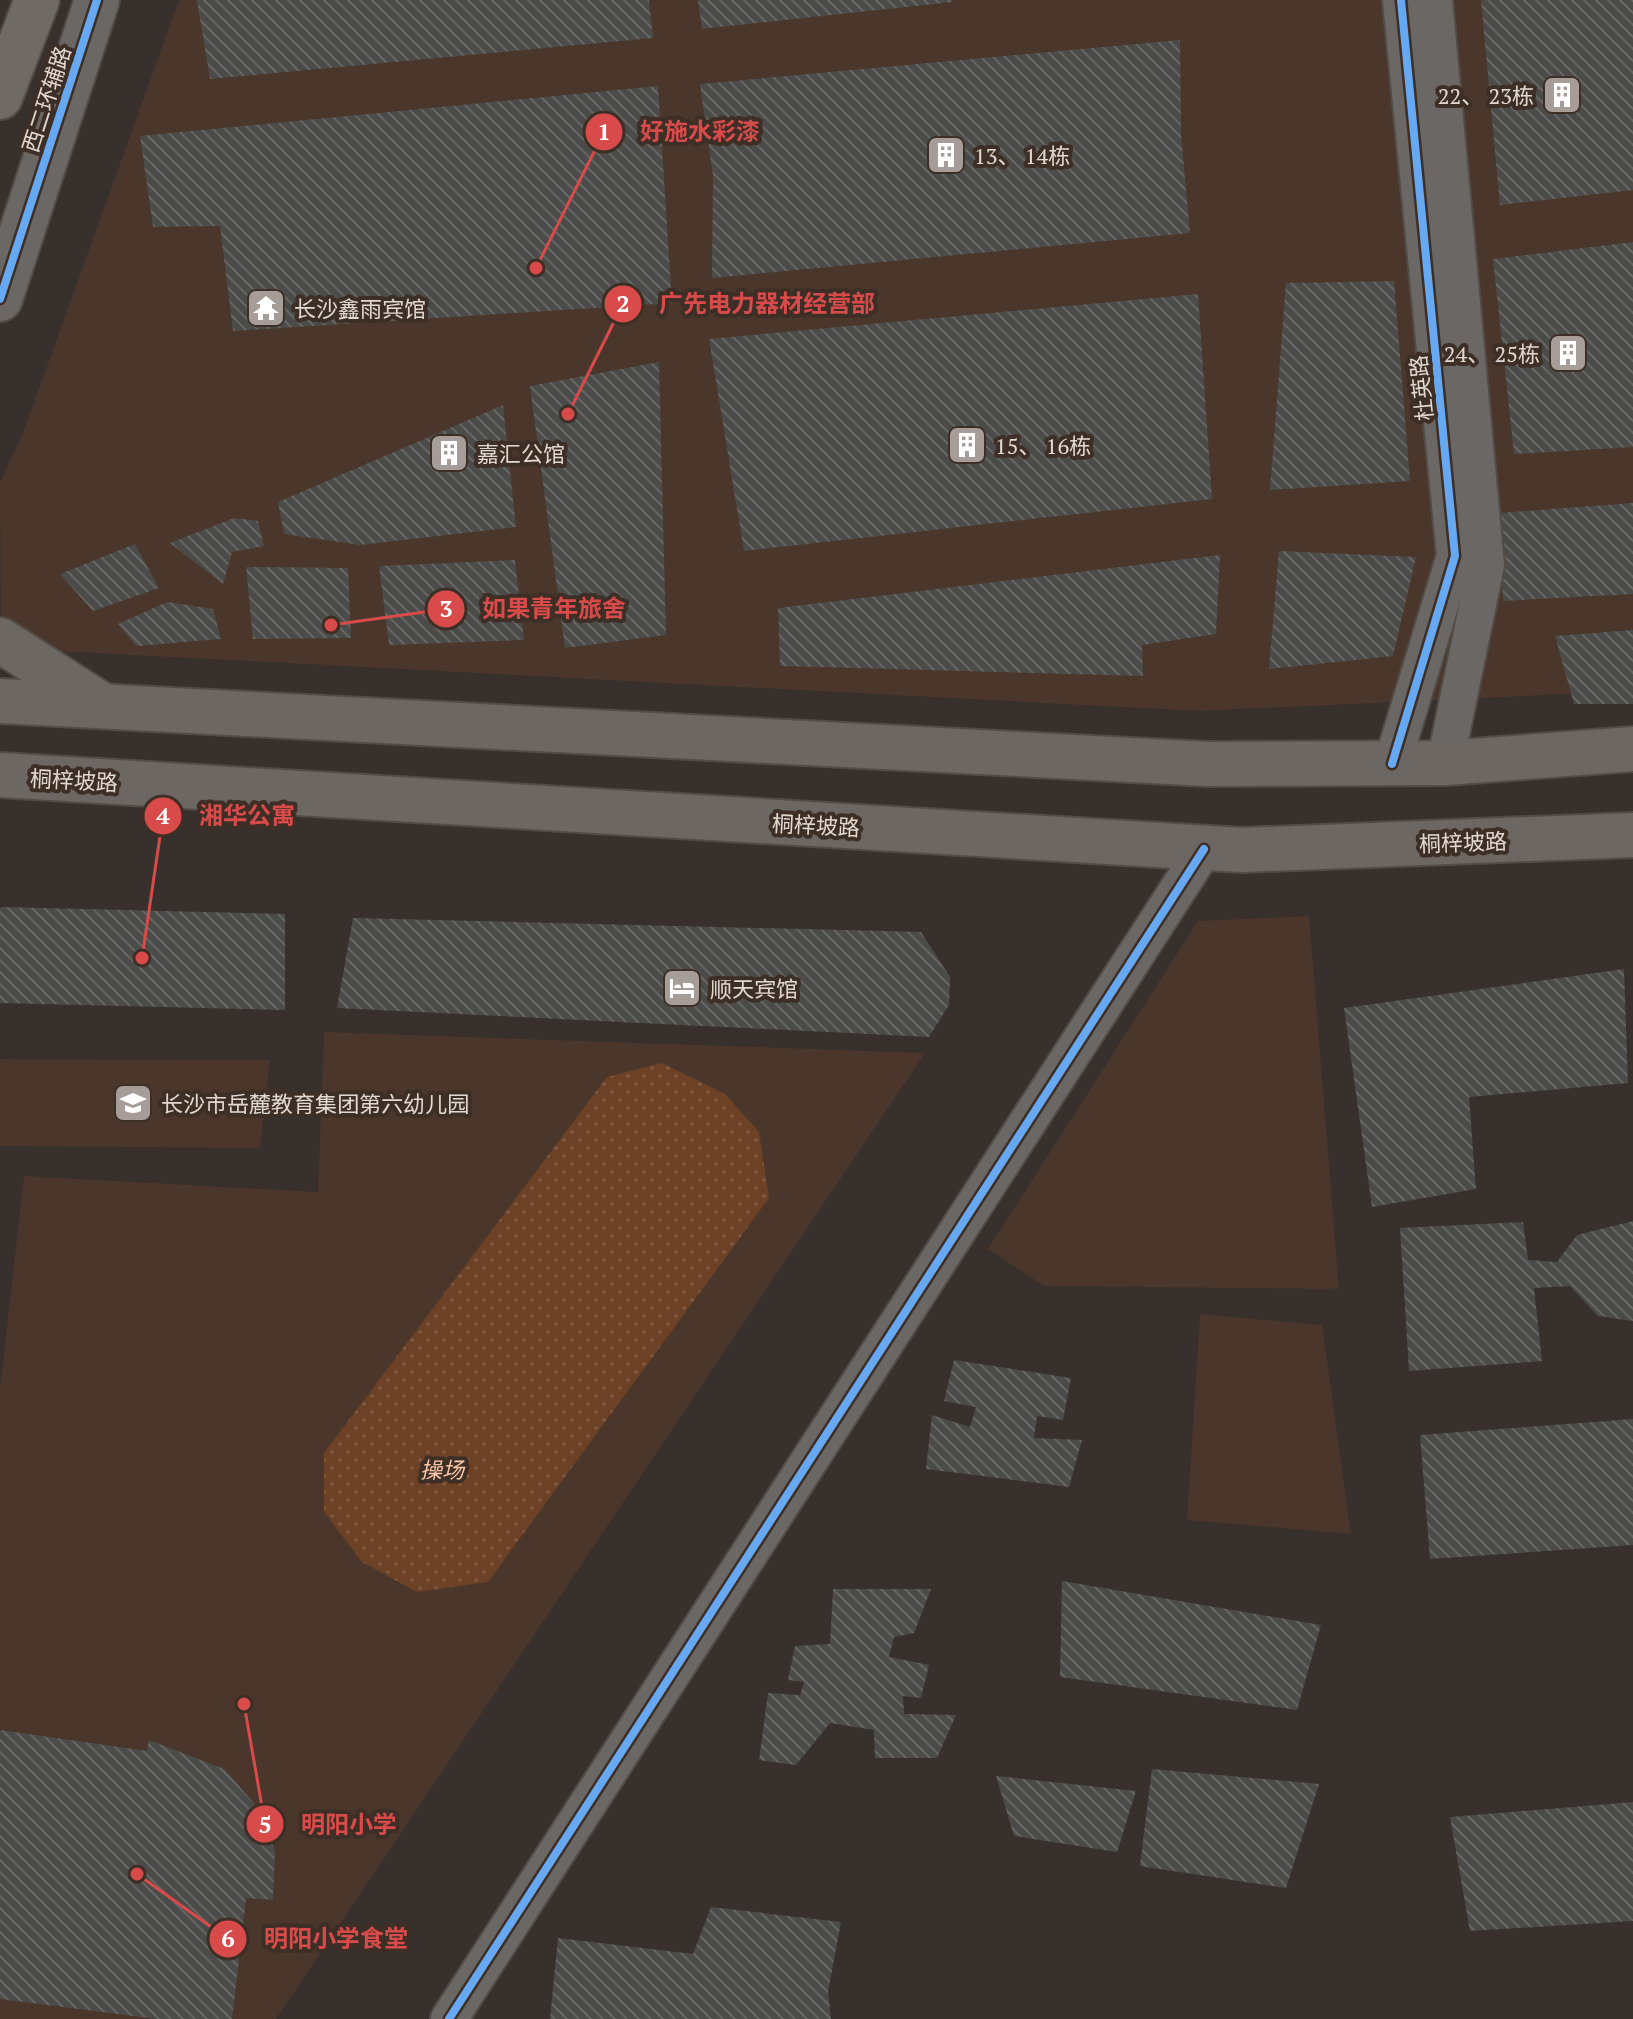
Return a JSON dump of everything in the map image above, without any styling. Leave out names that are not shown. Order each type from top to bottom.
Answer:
[{"type":"highway","points":[[0,97],[37,0]]},
{"type":"main road","points":[[0,640],[105,708]]},
{"type":"main road","points":[[0,701],[1208,764],[1445,763],[1633,749]]},
{"type":"main road","name":"桐梓坡路","points":[[0,775],[1204,849],[1633,835]]},
{"type":"street","name":"西二环辅路","points":[[0,299],[97,0]]},
{"type":"street","name":"杜英路","points":[[1392,764],[1455,556],[1401,0]]},
{"type":"street","points":[[1434,0],[1486,565],[1445,763]]},
{"type":"street","points":[[449,2019],[1204,849]]},
{"type":"shaded area","points":[[179,0],[1633,0],[1633,691],[1198,711],[1,648],[0,482],[23,433]]},
{"type":"shaded area","points":[[1309,916],[1339,1289],[1044,1286],[988,1249],[1198,921]]},
{"type":"shaded area","points":[[324,1032],[925,1053],[276,2019],[0,2019],[0,1389],[24,1176],[318,1192]]},
{"type":"shaded area","name":"长沙市岳麓教育集团第六幼儿园","points":[[0,1059],[270,1060],[260,1148],[0,1146]]},
{"type":"shaded area","points":[[1200,1314],[1322,1325],[1351,1534],[1187,1520]]},
{"type":"green space","name":"操场","points":[[662,1063],[725,1094],[759,1132],[769,1198],[488,1582],[417,1592],[362,1562],[324,1512],[324,1453],[607,1077]]},
{"type":"building","points":[[197,0],[649,0],[653,38],[210,79]]},
{"type":"building","points":[[698,0],[952,0],[952,2],[702,29]]},
{"type":"building","name":"22、 23栋","points":[[1481,0],[1633,0],[1633,190],[1500,205]]},
{"type":"building","name":"13、 14栋","points":[[1180,40],[1181,135],[1190,233],[712,278],[713,175],[700,84]]},
{"type":"building","points":[[658,86],[672,303],[233,331],[220,226],[153,227],[140,136]]},
{"type":"building","name":"24、 25栋","points":[[1633,242],[1633,447],[1514,454],[1493,259]]},
{"type":"building","points":[[1394,281],[1410,481],[1270,490],[1286,283]]},
{"type":"building","name":"15、 16栋","points":[[1198,294],[1212,499],[744,551],[709,339]]},
{"type":"building","points":[[659,362],[666,635],[565,648],[530,386]]},
{"type":"building","name":"嘉汇公馆","points":[[503,405],[516,527],[360,545],[284,534],[278,502]]},
{"type":"building","points":[[1633,503],[1633,594],[1503,601],[1499,513]]},
{"type":"building","points":[[234,518],[258,521],[264,546],[232,552],[223,584],[170,543]]},
{"type":"building","points":[[135,544],[159,588],[93,611],[60,574]]},
{"type":"building","points":[[1279,551],[1416,557],[1393,656],[1269,669]]},
{"type":"building","points":[[1220,555],[1216,634],[1142,645],[1143,676],[780,666],[778,608]]},
{"type":"building","points":[[515,560],[524,640],[389,645],[379,566]]},
{"type":"building","points":[[246,567],[348,568],[351,638],[253,639]]},
{"type":"building","points":[[167,602],[213,609],[221,639],[136,646],[118,624]]},
{"type":"building","points":[[1633,630],[1633,704],[1574,704],[1555,636]]},
{"type":"building","points":[[0,907],[285,914],[285,1010],[0,1003]]},
{"type":"building","points":[[353,918],[921,932],[950,977],[949,1005],[929,1037],[337,1008]]},
{"type":"building","points":[[1624,969],[1628,1083],[1469,1097],[1476,1189],[1372,1207],[1344,1008]]},
{"type":"building","points":[[1633,1221],[1633,1321],[1598,1316],[1570,1286],[1534,1288],[1542,1361],[1409,1371],[1400,1228],[1523,1222],[1528,1260],[1557,1262],[1577,1235]]},
{"type":"building","points":[[954,1360],[1071,1378],[1063,1420],[1037,1416],[1034,1438],[1082,1440],[1069,1487],[926,1469],[932,1415],[970,1427],[976,1407],[944,1401]]},
{"type":"building","points":[[1633,1419],[1633,1545],[1430,1559],[1420,1435]]},
{"type":"building","points":[[1062,1581],[1321,1625],[1297,1710],[1060,1677]]},
{"type":"building","points":[[833,1589],[931,1589],[914,1633],[894,1637],[889,1657],[929,1665],[921,1698],[903,1696],[904,1714],[956,1715],[937,1758],[875,1758],[874,1730],[830,1723],[796,1765],[759,1760],[768,1693],[800,1695],[804,1682],[788,1680],[795,1646],[830,1644]]},
{"type":"building","points":[[0,1730],[147,1751],[149,1740],[224,1769],[253,1802],[275,1850],[273,1900],[246,1898],[232,2019],[157,2019],[0,1999]]},
{"type":"building","points":[[1152,1769],[1319,1784],[1286,1888],[1140,1866]]},
{"type":"building","points":[[996,1776],[1136,1791],[1117,1852],[1014,1836]]},
{"type":"building","points":[[1633,1802],[1633,1921],[1470,1931],[1450,1817]]},
{"type":"building","points":[[711,1907],[841,1922],[828,1992],[831,2019],[550,2019],[558,1938],[693,1954]]},
{"type":"cycle path","points":[[0,299],[97,0]]},
{"type":"cycle path","points":[[1392,764],[1455,556],[1401,0]]},
{"type":"cycle path","points":[[449,2019],[1204,849]]},
{"type":"place","name":"22、 23栋","points":[[1562,95]]},
{"type":"place","name":"13、 14栋","points":[[946,155]]},
{"type":"place","name":"好施水彩漆","points":[[536,268]]},
{"type":"place","name":"长沙鑫雨宾馆","points":[[266,308]]},
{"type":"place","name":"24、 25栋","points":[[1568,353]]},
{"type":"place","name":"广先电力器材经营部","points":[[568,414]]},
{"type":"place","name":"15、 16栋","points":[[967,445]]},
{"type":"place","name":"嘉汇公馆","points":[[449,453]]},
{"type":"place","name":"如果青年旅舍","points":[[331,625]]},
{"type":"place","name":"湘华公寓","points":[[142,958]]},
{"type":"place","name":"顺天宾馆","points":[[682,988]]},
{"type":"place","name":"长沙市岳麓教育集团第六幼儿园","points":[[133,1103]]},
{"type":"place","name":"明阳小学","points":[[244,1704]]},
{"type":"place","name":"明阳小学食堂","points":[[137,1874]]}]
